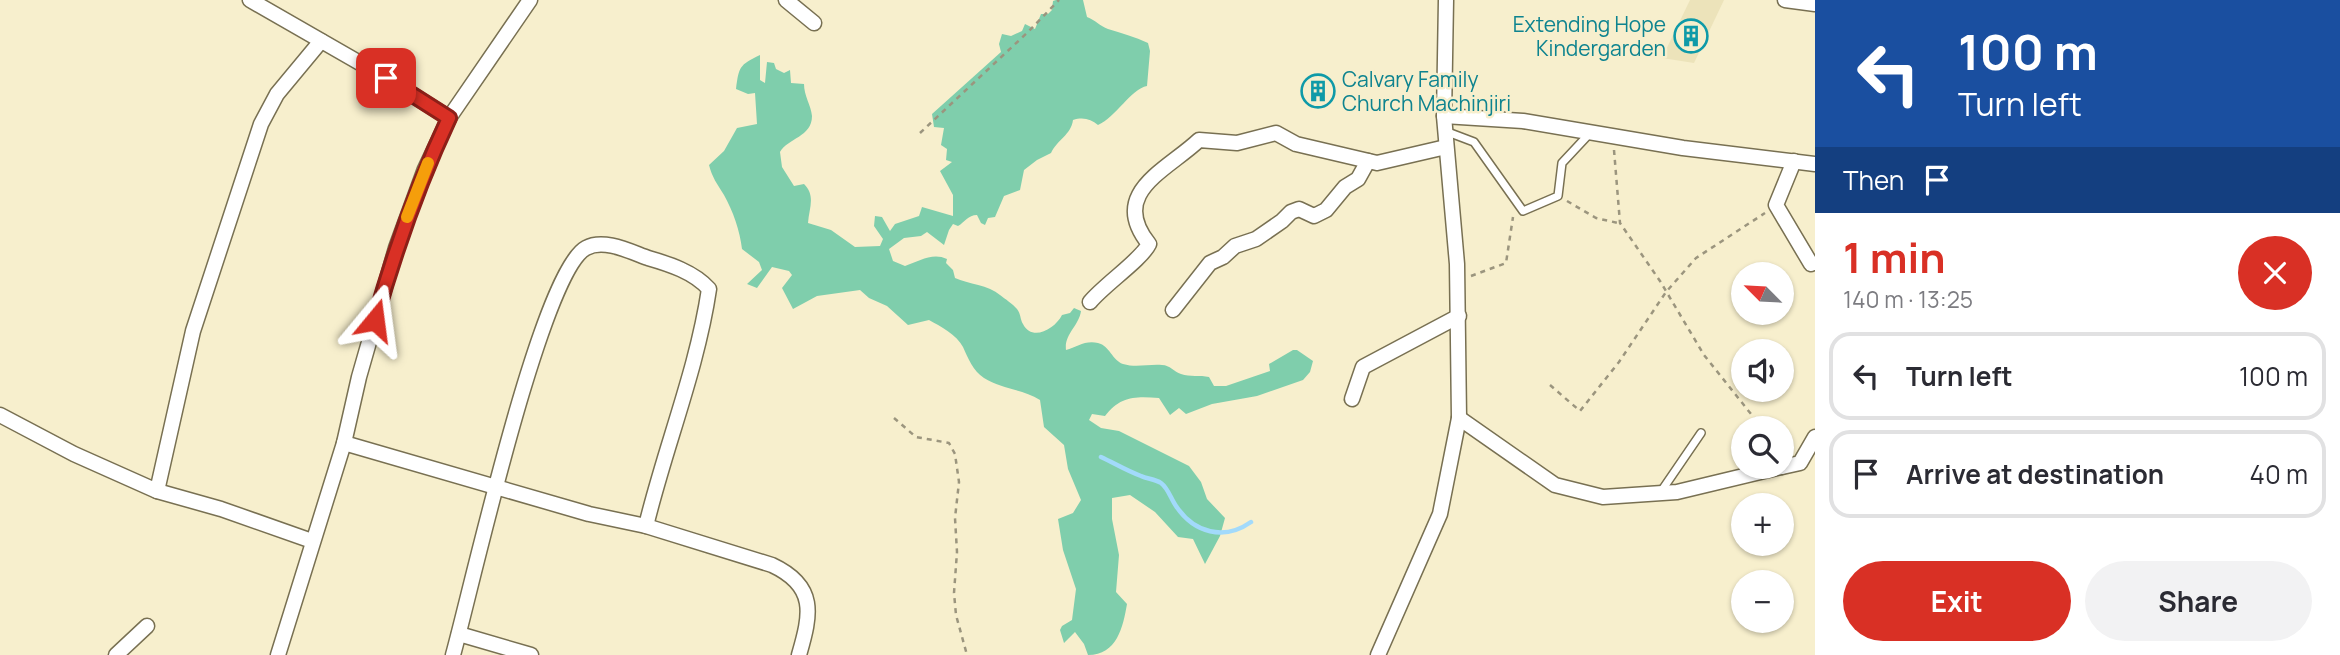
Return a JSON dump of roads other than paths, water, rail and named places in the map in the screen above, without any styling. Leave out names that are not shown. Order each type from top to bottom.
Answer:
[{"type":"street","points":[[250,0],[386,78],[449,118]]},
{"type":"street","points":[[278,655],[344,443],[359,377],[396,248],[425,169],[449,118],[530,0]]},
{"type":"street","points":[[786,0],[814,23]]},
{"type":"street","points":[[1378,655],[1440,514],[1460,418],[1458,280],[1444,123],[1446,0]]},
{"type":"street","points":[[1785,0],[1815,4]]},
{"type":"street","points":[[157,491],[196,321],[261,124],[277,94],[321,41]]},
{"type":"street","points":[[1444,123],[1523,121],[1683,148],[1815,164]]},
{"type":"street","points":[[1090,302],[1108,282],[1145,251],[1149,244],[1138,230],[1133,212],[1143,188],[1157,173],[1199,140],[1237,143],[1276,132],[1296,144],[1377,163],[1446,147]]},
{"type":"street","points":[[1794,161],[1776,205],[1811,264]]},
{"type":"street","points":[[1173,310],[1210,264],[1235,246],[1266,232],[1291,212],[1299,209],[1314,216],[1326,210],[1345,187],[1358,179],[1368,162]]},
{"type":"street","points":[[453,655],[526,377],[564,275],[587,247],[605,244],[657,261],[700,279],[709,289],[683,399],[646,526]]},
{"type":"street","points":[[1352,399],[1363,367],[1459,316]]},
{"type":"street","points":[[0,415],[74,454],[157,491],[221,509],[312,541]]},
{"type":"street","points":[[1460,418],[1555,485],[1603,497],[1677,492],[1731,479]]},
{"type":"street","points":[[1794,464],[1800,463],[1815,437]]},
{"type":"street","points":[[344,443],[589,514],[646,526],[772,565],[791,575],[804,592],[808,622],[799,655]]},
{"type":"street","points":[[116,655],[147,626]]},
{"type":"street","points":[[459,634],[531,655]]},
{"type":"lane","points":[[1444,123],[1474,142],[1523,211],[1558,196],[1562,163],[1591,132]]},
{"type":"lane","points":[[1659,493],[1701,433]]},
{"type":"waterway","points":[[1101,457],[1161,483],[1183,515],[1201,528],[1230,531],[1251,522]]},
{"type":"place","name":"Extending Hope Kindergarden","points":[[1691,36]]},
{"type":"place","name":"Calvary Family Church Machinjiri","points":[[1318,91]]}]
